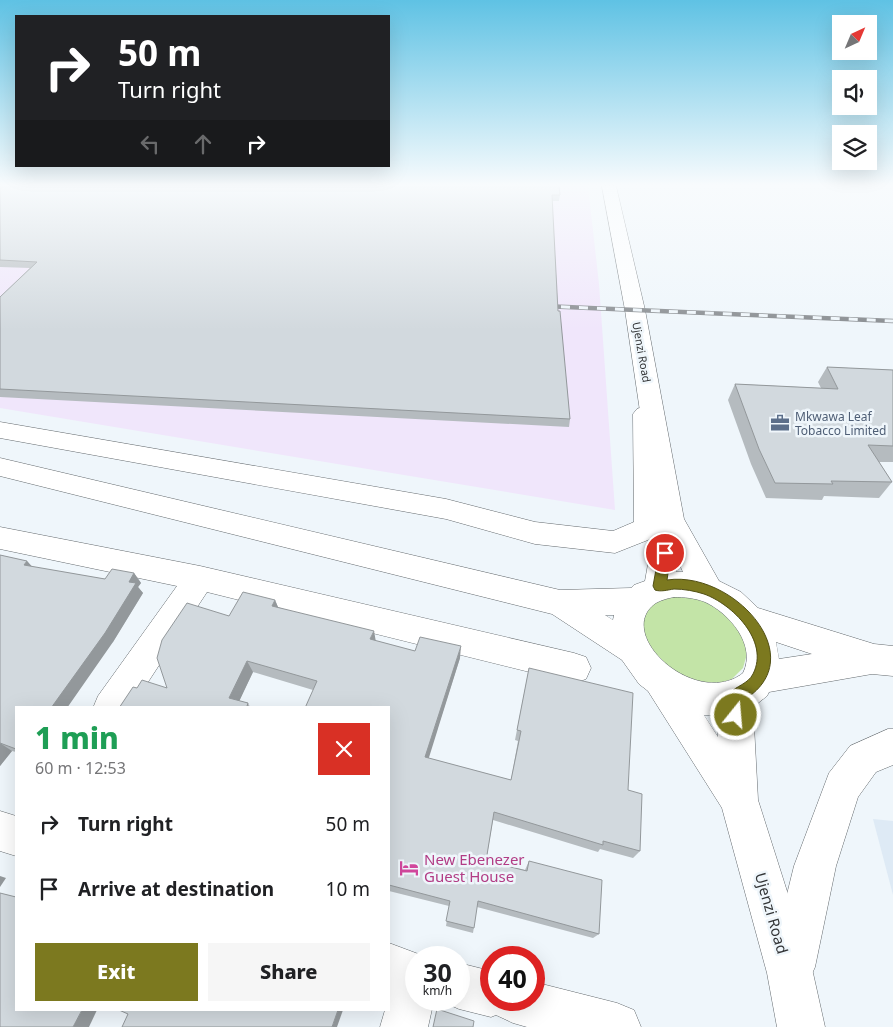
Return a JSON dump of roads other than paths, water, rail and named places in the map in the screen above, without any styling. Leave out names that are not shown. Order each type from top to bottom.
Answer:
[{"type":"street","name":"Ujenzi Road","points":[[619,234],[645,367],[670,519]]},
{"type":"street","points":[[0,430],[446,509],[535,533],[615,542],[648,528],[645,367]]},
{"type":"street","points":[[0,468],[560,603],[632,649]]},
{"type":"street","points":[[670,519],[708,590]]},
{"type":"street","points":[[670,519],[648,594],[629,615],[627,631],[632,649],[644,667],[662,683],[679,693],[698,699],[718,701],[747,688],[884,660]]},
{"type":"street","points":[[0,538],[200,578],[574,668]]},
{"type":"street","points":[[111,706],[200,578]]},
{"type":"street","points":[[560,603],[648,594],[674,584],[691,585],[724,597],[749,619],[758,634],[763,650],[763,664],[747,688],[739,800]]},
{"type":"street","points":[[749,619],[884,660]]},
{"type":"street","points":[[662,683],[739,800]]},
{"type":"street","points":[[790,973],[815,866],[842,786],[863,758],[888,747],[893,748]]},
{"type":"street","name":"Ujenzi Road","points":[[739,800],[790,973],[800,1027]]},
{"type":"street","points":[[0,831],[15,836]]},
{"type":"street","points":[[390,965],[405,970]]},
{"type":"street","points":[[545,1008],[617,1027]]},
{"type":"street","points":[[404,1027],[408,1011]]},
{"type":"railway","points":[[543,306],[893,321]]},
{"type":"place","name":"Mkwawa Leaf Tobacco Limited","points":[[780,423]]},
{"type":"place","name":"New Ebenezer Guest House","points":[[409,868]]}]
